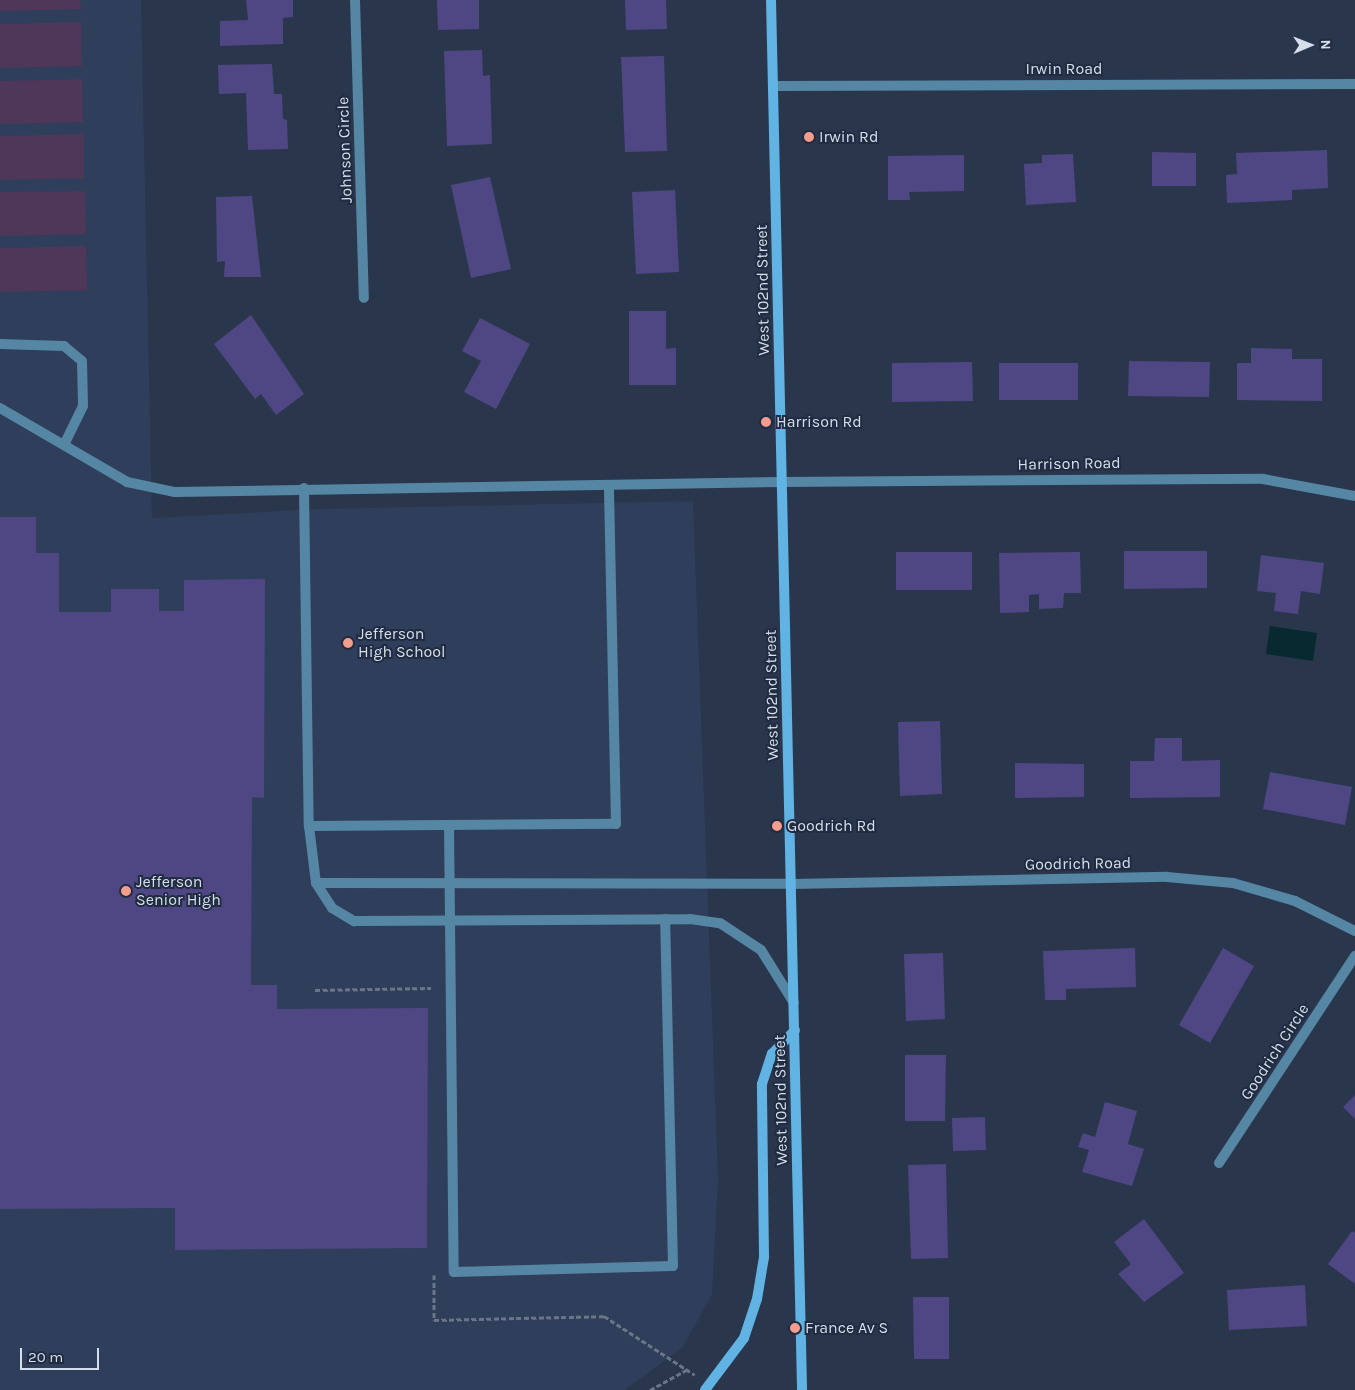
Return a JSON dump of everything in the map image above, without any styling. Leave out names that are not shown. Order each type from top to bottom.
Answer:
[{"type":"street","name":"Johnson Circle","points":[[355,0],[364,298]]},
{"type":"street","name":"West 102nd Street","points":[[772,0],[802,1390]]},
{"type":"street","name":"Irwin Road","points":[[774,86],[1355,84]]},
{"type":"street","points":[[0,344],[64,346],[82,361],[83,406],[64,445]]},
{"type":"street","name":"Harrison Road","points":[[0,408],[127,482],[174,492],[304,488],[782,482],[1263,479],[1355,496]]},
{"type":"street","points":[[309,826],[616,824],[609,485]]},
{"type":"street","points":[[304,488],[309,826],[316,884],[332,908],[354,921],[704,920],[732,928],[767,958],[794,1003]]},
{"type":"street","points":[[449,825],[448,920],[454,1272],[673,1266],[665,919]]},
{"type":"street","name":"Goodrich Road","points":[[316,884],[449,881],[791,884],[1167,877],[1242,886],[1295,902],[1355,930]]},
{"type":"street","name":"Goodrich Circle","points":[[1219,1163],[1355,956]]},
{"type":"street","points":[[705,1390],[744,1338],[757,1299],[764,1257],[762,1084],[772,1054],[795,1030]]},
{"type":"path","points":[[650,1390],[688,1369]]},
{"type":"shaded area","name":"Jefferson High School","points":[[0,0],[141,0],[152,518],[319,509],[693,501],[718,1178],[712,1294],[683,1347],[625,1390],[0,1390]]},
{"type":"shaded area","points":[[0,0],[80,0],[81,9],[0,11]]},
{"type":"shaded area","points":[[81,22],[82,66],[0,68],[0,24]]},
{"type":"shaded area","points":[[82,79],[83,122],[0,124],[0,81]]},
{"type":"shaded area","points":[[84,134],[84,178],[0,180],[0,136]]},
{"type":"shaded area","points":[[85,191],[86,234],[0,236],[0,192]]},
{"type":"shaded area","points":[[86,246],[87,290],[0,292],[0,248]]},
{"type":"shaded area","points":[[1270,626],[1317,633],[1313,661],[1266,654]]},
{"type":"building","points":[[246,0],[293,0],[293,17],[283,18],[283,44],[220,46],[220,21],[248,20]]},
{"type":"building","points":[[437,0],[479,0],[479,29],[438,30]]},
{"type":"building","points":[[625,0],[666,0],[667,29],[626,30]]},
{"type":"building","points":[[482,50],[483,76],[490,75],[492,144],[447,146],[444,51]]},
{"type":"building","points":[[664,56],[667,151],[625,152],[621,57]]},
{"type":"building","points":[[272,64],[274,94],[282,94],[283,119],[287,120],[288,149],[248,150],[246,93],[219,94],[218,65]]},
{"type":"building","points":[[1327,150],[1328,188],[1292,190],[1292,200],[1227,203],[1226,175],[1237,174],[1236,153]]},
{"type":"building","points":[[1152,152],[1196,153],[1196,186],[1152,186]]},
{"type":"building","points":[[1073,154],[1076,202],[1026,205],[1024,164],[1042,163],[1042,155]]},
{"type":"building","points":[[964,155],[964,191],[909,192],[910,200],[888,200],[888,156]]},
{"type":"building","points":[[490,177],[511,269],[471,278],[451,185]]},
{"type":"building","points":[[675,190],[679,272],[636,274],[632,192]]},
{"type":"building","points":[[252,196],[261,277],[224,277],[225,261],[217,262],[216,197]]},
{"type":"building","points":[[629,311],[666,311],[666,349],[676,348],[676,385],[629,385]]},
{"type":"building","points":[[251,315],[304,394],[276,415],[261,394],[255,399],[214,344]]},
{"type":"building","points":[[480,318],[530,344],[496,409],[464,392],[481,361],[462,351]]},
{"type":"building","points":[[1251,348],[1292,349],[1292,359],[1322,359],[1322,401],[1237,400],[1237,363],[1251,363]]},
{"type":"building","points":[[1129,361],[1210,362],[1209,397],[1128,396]]},
{"type":"building","points":[[972,362],[973,401],[892,402],[892,363]]},
{"type":"building","points":[[999,363],[1078,363],[1078,400],[999,400]]},
{"type":"building","name":"Jefferson Senior High","points":[[0,517],[36,517],[36,553],[59,553],[59,612],[111,612],[111,589],[159,589],[159,611],[184,611],[184,580],[265,579],[264,798],[252,797],[251,985],[277,985],[277,1009],[428,1008],[427,1248],[175,1250],[175,1208],[0,1209]]},
{"type":"building","points":[[1124,551],[1207,551],[1207,588],[1124,589]]},
{"type":"building","points":[[896,552],[972,552],[972,590],[896,590]]},
{"type":"building","points":[[1080,552],[1081,593],[1064,593],[1063,608],[1039,609],[1039,594],[1029,595],[1029,612],[1000,613],[999,553]]},
{"type":"building","points":[[1261,555],[1324,563],[1320,594],[1301,591],[1298,614],[1274,611],[1276,593],[1257,591]]},
{"type":"building","points":[[940,721],[942,794],[900,796],[898,722]]},
{"type":"building","points":[[1155,738],[1182,738],[1182,761],[1220,760],[1220,797],[1130,798],[1130,761],[1154,761]]},
{"type":"building","points":[[1015,763],[1084,764],[1084,797],[1015,798]]},
{"type":"building","points":[[1270,772],[1352,787],[1345,825],[1263,809]]},
{"type":"building","points":[[1135,948],[1136,987],[1066,989],[1066,1000],[1045,1000],[1043,951]]},
{"type":"building","points":[[1223,948],[1254,966],[1210,1043],[1179,1025]]},
{"type":"building","points":[[943,953],[945,1019],[906,1021],[904,954]]},
{"type":"building","points":[[905,1055],[946,1055],[945,1121],[905,1121]]},
{"type":"building","points":[[1355,1095],[1355,1119],[1343,1107]]},
{"type":"building","points":[[1105,1102],[1137,1111],[1128,1144],[1144,1149],[1132,1186],[1082,1172],[1089,1150],[1078,1147],[1083,1133],[1095,1137]]},
{"type":"building","points":[[985,1117],[986,1150],[953,1151],[952,1118]]},
{"type":"building","points":[[946,1164],[948,1258],[911,1259],[908,1165]]},
{"type":"building","points":[[1144,1219],[1184,1273],[1144,1302],[1118,1274],[1131,1264],[1114,1242]]},
{"type":"building","points":[[1352,1231],[1355,1233],[1355,1284],[1328,1264]]},
{"type":"building","points":[[1305,1285],[1307,1326],[1229,1330],[1227,1290]]},
{"type":"building","points":[[913,1297],[949,1297],[949,1359],[914,1359]]},
{"type":"place","name":"Irwin Rd","points":[[809,137]]},
{"type":"place","name":"Harrison Rd","points":[[766,422]]},
{"type":"place","name":"Jefferson High School","points":[[348,643]]},
{"type":"place","name":"Goodrich Rd","points":[[777,826]]},
{"type":"place","name":"Jefferson Senior High","points":[[126,891]]},
{"type":"place","name":"France Av S","points":[[795,1328]]}]
